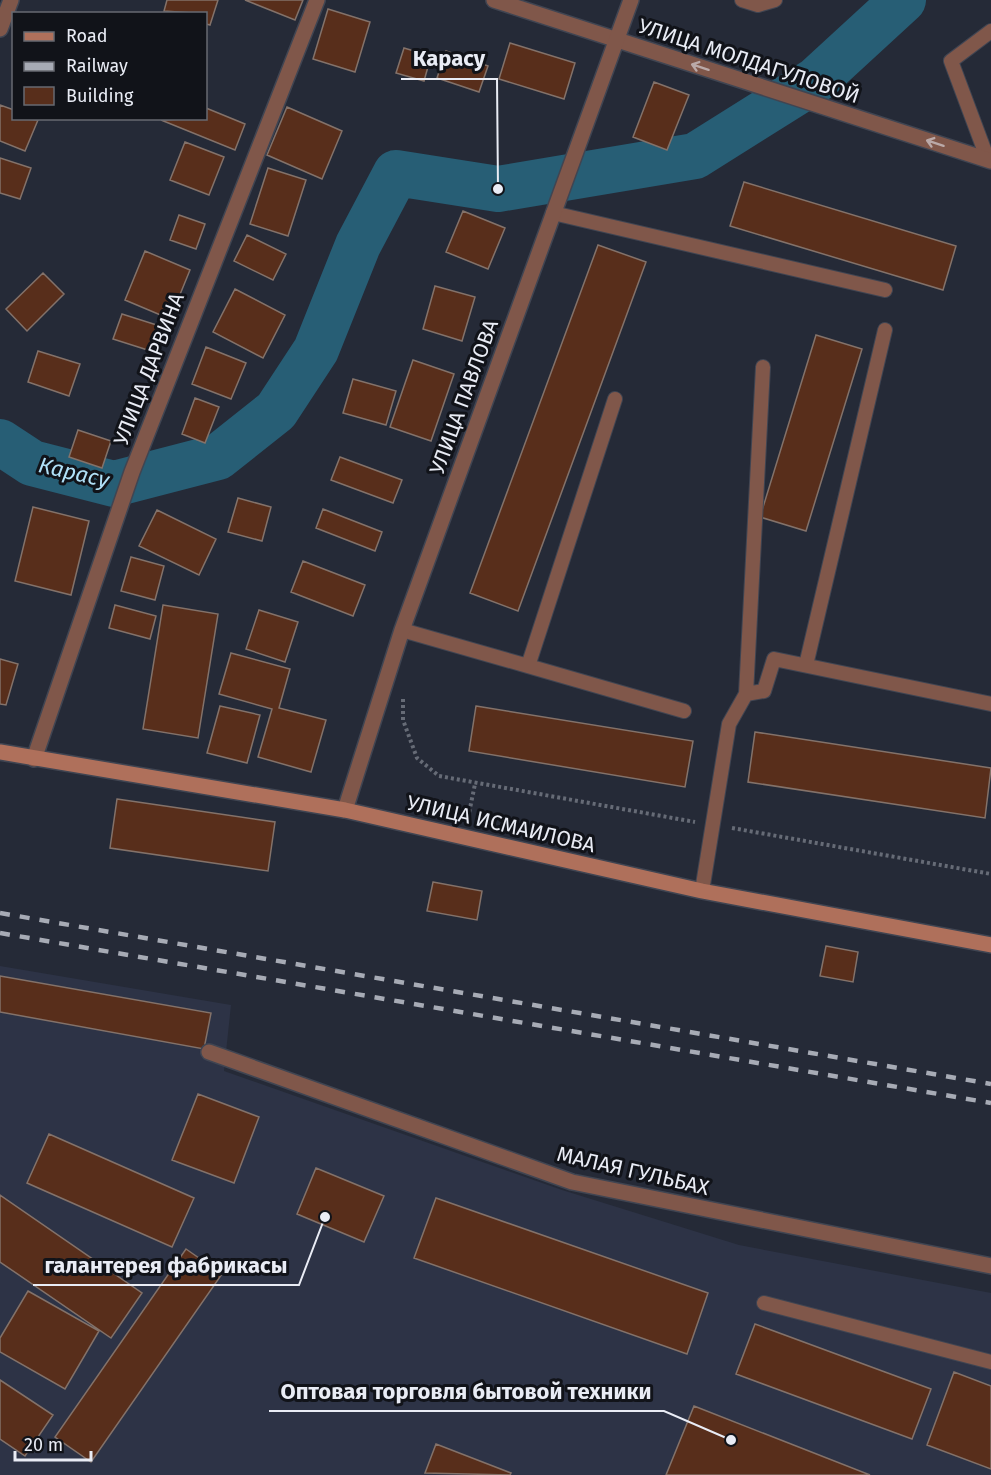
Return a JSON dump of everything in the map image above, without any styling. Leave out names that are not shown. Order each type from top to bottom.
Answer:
[{"type":"main road","name":"УЛИЦА ИСМАИЛОВА","points":[[0,752],[345,810],[702,891],[991,945]]},
{"type":"street","points":[[0,29],[11,0]]},
{"type":"street","name":"УЛИЦА ДАРВИНА","points":[[34,759],[132,472],[316,0]]},
{"type":"street","name":"УЛИЦА МОЛДАГУЛОВОЙ","points":[[494,0],[989,161]]},
{"type":"street","name":"УЛИЦА ПАВЛОВА","points":[[345,810],[402,630],[631,0]]},
{"type":"street","name":"МАЛАЯ ГУЛЬБАХ","points":[[209,1052],[572,1182],[991,1266]]},
{"type":"lane","points":[[742,0],[758,5],[775,0]]},
{"type":"lane","points":[[989,161],[951,61],[991,31]]},
{"type":"lane","points":[[553,213],[885,290]]},
{"type":"lane","points":[[806,665],[885,330]]},
{"type":"lane","points":[[702,891],[729,724],[746,694],[763,367]]},
{"type":"lane","points":[[528,666],[615,399]]},
{"type":"lane","points":[[402,630],[684,711]]},
{"type":"lane","points":[[746,694],[764,691],[774,659],[991,704]]},
{"type":"lane","points":[[764,1303],[991,1362]]},
{"type":"path","points":[[403,697],[403,720],[417,758],[440,776],[991,874]]},
{"type":"path","points":[[464,836],[475,784]]},
{"type":"shaded area","points":[[0,966],[231,1005],[224,1071],[562,1190],[739,1245],[991,1293],[991,1475],[0,1475]]},
{"type":"building","points":[[167,0],[218,0],[210,25],[207,24],[207,12],[164,11]]},
{"type":"building","points":[[245,0],[303,0],[295,20]]},
{"type":"building","points":[[328,9],[370,22],[355,72],[313,59]]},
{"type":"building","points":[[510,43],[575,63],[564,99],[499,79]]},
{"type":"building","points":[[404,48],[431,56],[424,81],[396,73]]},
{"type":"building","points":[[446,51],[488,66],[479,92],[437,78]]},
{"type":"building","points":[[654,82],[689,95],[667,150],[633,137]]},
{"type":"building","points":[[0,105],[12,109],[12,120],[38,120],[25,151],[0,141]]},
{"type":"building","points":[[287,107],[342,131],[322,179],[267,155]]},
{"type":"building","points":[[207,108],[245,124],[235,150],[161,120],[207,120]]},
{"type":"building","points":[[185,142],[224,157],[209,195],[170,180]]},
{"type":"building","points":[[0,158],[31,168],[20,199],[0,193]]},
{"type":"building","points":[[268,168],[306,180],[288,236],[250,224]]},
{"type":"building","points":[[744,182],[956,246],[943,290],[730,226]]},
{"type":"building","points":[[463,211],[505,228],[488,269],[446,252]]},
{"type":"building","points":[[179,215],[205,224],[196,249],[170,240]]},
{"type":"building","points":[[247,235],[286,254],[273,280],[234,261]]},
{"type":"building","points":[[598,245],[646,262],[518,611],[470,593]]},
{"type":"building","points":[[145,251],[190,270],[170,319],[125,300]]},
{"type":"building","points":[[43,273],[64,294],[27,331],[6,309]]},
{"type":"building","points":[[435,286],[475,297],[462,341],[423,329]]},
{"type":"building","points":[[235,289],[285,315],[263,358],[213,332]]},
{"type":"building","points":[[122,314],[163,327],[154,352],[113,339]]},
{"type":"building","points":[[816,335],[862,349],[806,531],[760,517]]},
{"type":"building","points":[[206,347],[246,363],[231,399],[192,384]]},
{"type":"building","points":[[38,351],[80,364],[69,396],[28,382]]},
{"type":"building","points":[[413,360],[454,374],[431,441],[390,427]]},
{"type":"building","points":[[353,379],[396,391],[386,425],[343,413]]},
{"type":"building","points":[[195,398],[219,407],[205,443],[182,434]]},
{"type":"building","points":[[78,430],[111,441],[102,468],[69,457]]},
{"type":"building","points":[[340,457],[402,480],[393,503],[331,480]]},
{"type":"building","points":[[238,498],[271,507],[262,541],[228,532]]},
{"type":"building","points":[[33,507],[89,521],[71,595],[15,581]]},
{"type":"building","points":[[323,509],[382,532],[375,551],[316,528]]},
{"type":"building","points":[[157,510],[216,539],[199,575],[139,546]]},
{"type":"building","points":[[131,557],[164,566],[155,600],[121,591]]},
{"type":"building","points":[[303,561],[365,585],[353,616],[291,592]]},
{"type":"building","points":[[115,605],[156,616],[150,639],[109,628]]},
{"type":"building","points":[[163,605],[218,614],[198,738],[143,729]]},
{"type":"building","points":[[259,610],[298,622],[285,662],[246,649]]},
{"type":"building","points":[[231,653],[290,669],[279,708],[326,720],[311,772],[258,757],[272,709],[219,694]]},
{"type":"building","points":[[0,659],[18,664],[6,705],[0,704]]},
{"type":"building","points":[[220,706],[260,715],[247,763],[207,753]]},
{"type":"building","points":[[476,706],[693,741],[685,787],[469,751]]},
{"type":"building","points":[[755,732],[991,768],[985,818],[748,782]]},
{"type":"building","points":[[117,799],[275,822],[268,871],[110,848]]},
{"type":"building","points":[[433,882],[482,891],[477,920],[427,911]]},
{"type":"building","points":[[826,946],[858,952],[853,982],[820,976]]},
{"type":"building","points":[[0,976],[211,1013],[204,1049],[0,1012]]},
{"type":"building","points":[[198,1094],[259,1117],[234,1183],[172,1160]]},
{"type":"building","points":[[49,1134],[194,1198],[172,1247],[27,1183]]},
{"type":"building","points":[[316,1168],[384,1196],[364,1242],[297,1214]]},
{"type":"building","points":[[0,1195],[142,1293],[111,1338],[0,1262]]},
{"type":"building","points":[[436,1198],[708,1293],[687,1354],[414,1258]]},
{"type":"building","points":[[186,1249],[222,1274],[91,1462],[55,1437]]},
{"type":"building","points":[[28,1291],[99,1331],[65,1389],[0,1352],[0,1338]]},
{"type":"building","points":[[755,1324],[931,1389],[912,1439],[736,1374]]},
{"type":"building","points":[[954,1372],[991,1386],[991,1469],[927,1445]]},
{"type":"building","points":[[0,1380],[53,1415],[25,1456],[0,1439]]},
{"type":"building","points":[[694,1406],[870,1475],[666,1475]]},
{"type":"building","points":[[436,1444],[511,1473],[510,1475],[425,1473]]},
{"type":"waterway","name":"Карасу","points":[[0,442],[32,463],[114,484],[218,457],[276,411],[316,350],[358,245],[396,173],[498,189],[695,156],[816,80],[903,0]]},
{"type":"railway","points":[[0,913],[991,1084]]},
{"type":"railway","points":[[0,933],[991,1103]]},
{"type":"place","name":"Карасу","points":[[498,189]]},
{"type":"place","name":"галантерея фабрикасы","points":[[325,1217]]},
{"type":"place","name":"Оптовая торговля бытовой техники","points":[[731,1440]]}]
